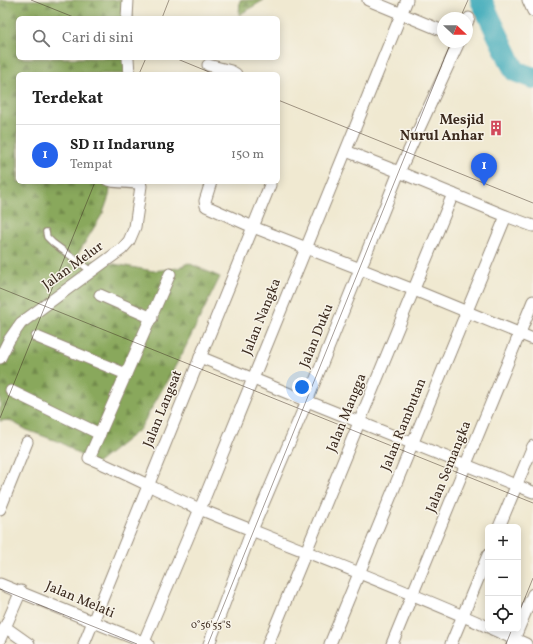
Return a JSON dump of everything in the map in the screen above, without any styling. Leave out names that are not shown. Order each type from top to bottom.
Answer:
[{"type":"street","points":[[127,16],[128,0]]},
{"type":"street","points":[[368,0],[437,29]]},
{"type":"street","name":"Jalan Nangka","points":[[145,643],[407,0]]},
{"type":"street","points":[[528,0],[533,11]]},
{"type":"street","name":"Jalan Duku","points":[[209,644],[252,530],[307,401],[399,172],[456,48]]},
{"type":"street","points":[[128,60],[129,72]]},
{"type":"street","points":[[208,65],[233,72]]},
{"type":"street","points":[[346,151],[533,226]]},
{"type":"street","name":"Jalan Melur","points":[[0,358],[9,340],[21,323],[122,249],[135,227],[140,184]]},
{"type":"street","points":[[210,184],[205,201],[206,206],[254,227],[533,339]]},
{"type":"street","name":"Jalan Langsat","points":[[84,644],[270,185]]},
{"type":"street","name":"Jalan Mangga","points":[[268,644],[453,194]]},
{"type":"street","name":"Jalan Rambutan","points":[[330,644],[506,216]]},
{"type":"street","points":[[170,274],[90,458],[200,509],[485,626]]},
{"type":"street","points":[[100,296],[152,318]]},
{"type":"street","name":"Jalan Semangka","points":[[392,644],[533,301]]},
{"type":"street","points":[[37,336],[126,374]]},
{"type":"street","points":[[200,357],[533,492]]},
{"type":"street","points":[[11,391],[100,434]]},
{"type":"street","points":[[0,509],[27,442]]},
{"type":"street","points":[[501,524],[533,446]]},
{"type":"street","points":[[451,644],[486,560]]},
{"type":"street","name":"Jalan Melati","points":[[0,584],[21,591],[145,643]]},
{"type":"street","points":[[0,639],[21,591]]},
{"type":"street","points":[[513,641],[533,594]]},
{"type":"street","points":[[5,627],[29,644]]},
{"type":"street","points":[[497,632],[513,641],[526,644]]},
{"type":"lane","points":[[113,184],[140,184]]},
{"type":"lane","points":[[46,232],[47,237],[53,244],[91,271]]},
{"type":"green space","points":[[0,0],[128,0],[132,16],[16,16],[16,60],[129,60],[127,72],[16,72],[16,184],[111,184],[109,196],[103,213],[76,257],[153,271],[178,268],[188,263],[220,277],[182,354],[140,429],[95,465],[62,443],[27,430],[9,420],[0,421]]},
{"type":"green space","points":[[240,0],[264,0],[239,15]]},
{"type":"waterway","points":[[481,0],[515,71],[533,78]]},
{"type":"place","name":"Mesjid Nurul Anhar","points":[[496,128]]},
{"type":"place","name":"SD 11 Indarung","points":[[484,186]]}]
